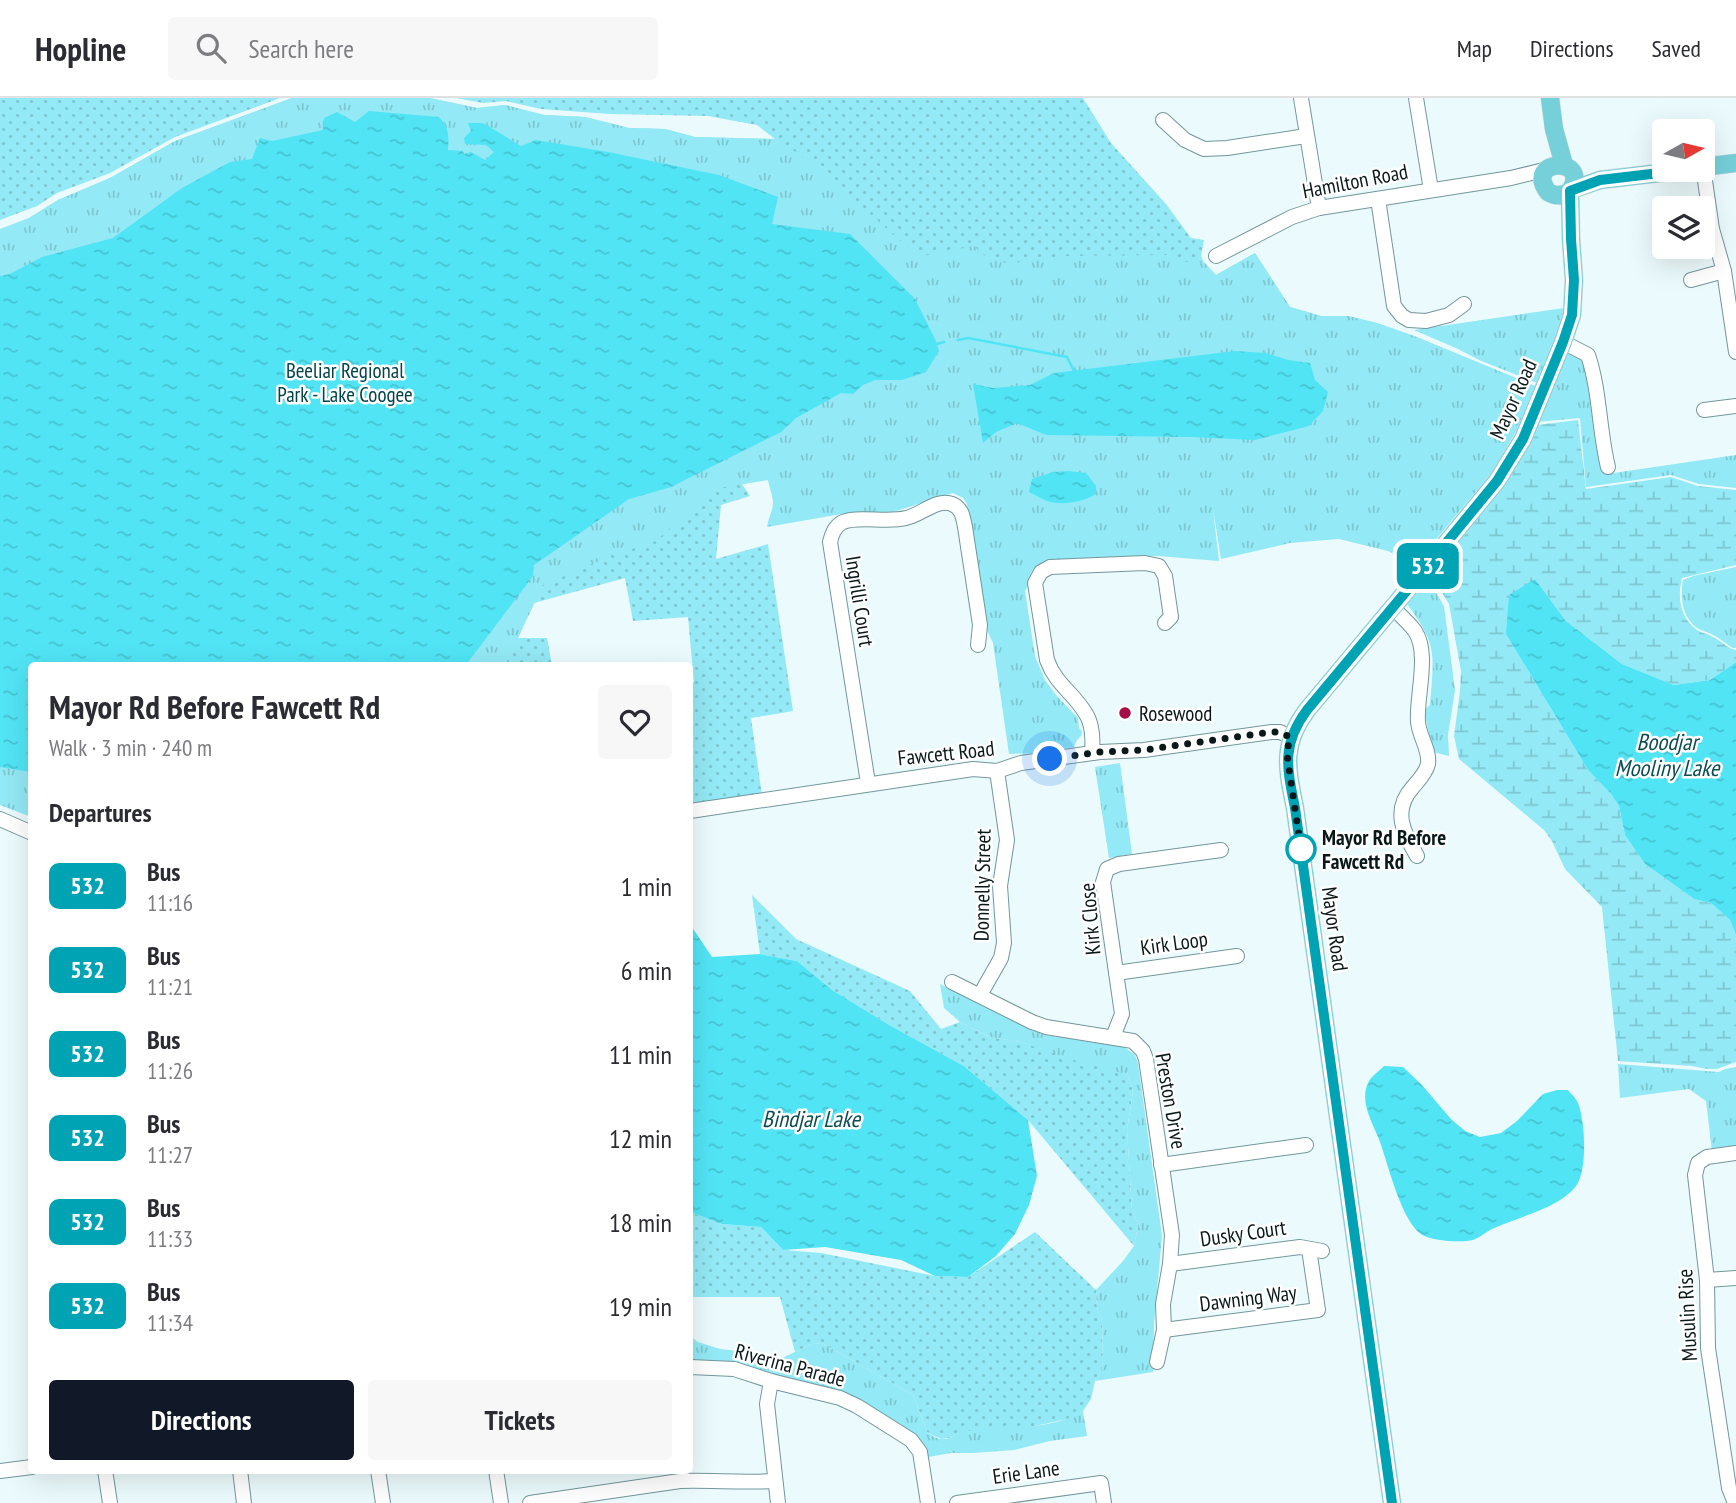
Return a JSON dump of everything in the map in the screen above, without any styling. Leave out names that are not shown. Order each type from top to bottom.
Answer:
[{"type":"main road","name":"Mayor Road","points":[[1392,1503],[1287,752],[1290,737],[1298,722],[1497,481],[1531,423],[1563,342],[1572,315],[1573,300],[1571,239],[1559,179],[1550,98]]},
{"type":"main road","points":[[1715,166],[1736,163]]},
{"type":"main road","name":"Hamilton Road","points":[[1559,179],[1600,180],[1652,174]]},
{"type":"street","points":[[1301,98],[1319,208]]},
{"type":"street","points":[[1416,98],[1431,190]]},
{"type":"street","points":[[1163,120],[1185,140],[1204,149],[1306,136]]},
{"type":"street","name":"Hamilton Road","points":[[1216,256],[1292,217],[1319,208],[1511,178],[1559,179]]},
{"type":"street","points":[[1705,182],[1714,238],[1724,271],[1736,352]]},
{"type":"street","points":[[1378,199],[1394,306],[1402,316],[1409,320],[1426,321],[1449,315],[1464,304]]},
{"type":"street","points":[[1691,280],[1724,271]]},
{"type":"street","points":[[1563,342],[1588,355],[1593,370],[1608,467]]},
{"type":"street","points":[[1704,410],[1736,405]]},
{"type":"street","name":"Ingrilli Court","points":[[868,783],[830,542],[833,531],[850,520],[893,521],[908,518],[943,502],[955,505],[962,512],[965,527],[980,625],[978,645]]},
{"type":"street","points":[[1092,753],[1093,739],[1088,717],[1057,681],[1047,660],[1035,583],[1041,572],[1050,567],[1115,563],[1159,566],[1165,576],[1171,617],[1165,623]]},
{"type":"street","points":[[1393,608],[1415,631],[1420,643],[1422,662],[1418,725],[1427,753],[1427,765],[1421,778],[1405,795],[1400,815],[1405,835],[1417,856]]},
{"type":"street","name":"Fawcett Road","points":[[693,811],[973,769],[997,771],[1021,763],[1092,753],[1144,750],[1272,732],[1280,732],[1290,737]]},
{"type":"street","name":"Donnelly Street","points":[[981,996],[1000,958],[1004,943],[1000,886],[1007,840],[997,771]]},
{"type":"street","points":[[0,819],[28,831]]},
{"type":"street","name":"Kirk Close","points":[[1113,1037],[1122,1014],[1103,882],[1107,869],[1119,864],[1221,850]]},
{"type":"street","name":"Kirk Loop","points":[[1116,973],[1237,956]]},
{"type":"street","name":"Preston Drive","points":[[952,982],[1032,1022],[1046,1027],[1133,1041],[1143,1051],[1171,1235],[1170,1264],[1163,1304],[1164,1330],[1157,1362]]},
{"type":"street","points":[[1161,1165],[1306,1145]]},
{"type":"street","name":"Musulin Rise","points":[[1735,1503],[1729,1488],[1711,1375],[1707,1280],[1695,1175],[1698,1163],[1707,1157],[1736,1153]]},
{"type":"street","name":"Dusky Court","points":[[1170,1264],[1300,1247],[1315,1250]]},
{"type":"street","name":"Dawning Way","points":[[1164,1330],[1318,1310],[1315,1250]]},
{"type":"street","points":[[1707,1280],[1736,1278]]},
{"type":"street","name":"Riverina Parade","points":[[693,1367],[734,1369],[840,1398],[858,1406],[911,1440],[920,1452],[928,1503]]},
{"type":"street","points":[[771,1381],[766,1404],[778,1503]]},
{"type":"street","points":[[0,1471],[28,1468]]},
{"type":"street","points":[[106,1474],[110,1503]]},
{"type":"street","points":[[240,1474],[244,1503]]},
{"type":"street","points":[[379,1474],[383,1503]]},
{"type":"street","points":[[497,1474],[501,1503]]},
{"type":"street","points":[[530,1503],[680,1481],[775,1481]]},
{"type":"street","name":"Erie Lane","points":[[957,1503],[1101,1483],[1104,1503]]},
{"type":"green space","points":[[0,98],[280,98],[175,137],[110,173],[57,193],[37,206],[0,220]]},
{"type":"green space","points":[[292,98],[430,98],[477,108],[505,105],[544,115],[585,117],[629,128],[665,129],[695,137],[775,139],[757,125],[708,116],[610,114],[541,109],[506,101],[483,103],[456,98],[1083,98],[1111,143],[1166,204],[1191,238],[1204,240],[1201,256],[1208,272],[1216,275],[1255,253],[1290,307],[1321,316],[1348,316],[1377,323],[1535,386],[1516,431],[1436,446],[919,257],[199,155],[0,229],[29,218],[58,200],[110,178],[175,141]]},
{"type":"green space","name":"Beeliar Regional Park - Lake Coogee","points":[[292,98],[429,98],[477,108],[505,105],[544,115],[585,117],[629,128],[665,129],[695,137],[777,139],[823,171],[918,257],[974,246],[989,259],[998,262],[1035,261],[1059,256],[1169,255],[1186,262],[1204,262],[1216,275],[1255,253],[1290,307],[1321,316],[1348,316],[1377,323],[1535,386],[1516,431],[1494,470],[1433,543],[1424,548],[1413,565],[1388,551],[1339,539],[1290,543],[1221,559],[1213,509],[1219,561],[1158,556],[1111,557],[1043,562],[1033,569],[1025,591],[1035,656],[1045,680],[1078,718],[1082,731],[1074,747],[1009,754],[993,643],[986,628],[967,504],[963,498],[953,493],[893,512],[847,513],[767,527],[773,503],[768,480],[718,488],[654,542],[615,554],[543,585],[506,662],[28,662],[28,816],[0,805],[0,229],[29,218],[58,200],[110,178],[175,141]]},
{"type":"green space","points":[[1564,308],[1561,323],[1537,383],[1414,330]]},
{"type":"green space","points":[[1568,351],[1587,360],[1599,448],[1607,474],[1736,455],[1736,488],[1699,484],[1671,475],[1586,487],[1580,418],[1537,422]]},
{"type":"green space","points":[[1578,420],[1586,489],[1671,477],[1698,486],[1736,490],[1736,565],[1682,578],[1681,585],[1681,607],[1691,625],[1736,650],[1736,662],[1710,680],[1674,685],[1622,664],[1566,621],[1535,579],[1506,634],[1588,770],[1619,806],[1625,835],[1645,864],[1694,899],[1711,903],[1730,920],[1736,935],[1736,1062],[1717,1069],[1618,1061],[1602,907],[1565,869],[1544,830],[1459,759],[1454,736],[1461,671],[1449,604],[1431,574],[1504,485],[1528,446],[1537,425]]},
{"type":"green space","points":[[769,480],[742,484],[750,496],[721,505],[716,559],[768,544],[793,711],[751,718],[762,795],[693,805],[694,682],[688,617],[633,621],[625,578],[534,603],[518,638],[547,638],[551,662],[468,662],[533,576],[629,499]]},
{"type":"green space","points":[[1736,567],[1736,648],[1733,648],[1692,623],[1683,606],[1682,593],[1683,580]]},
{"type":"green space","points":[[1426,579],[1444,606],[1455,690],[1448,735],[1449,756],[1433,752],[1424,710],[1430,705],[1432,652],[1424,630],[1407,604]]},
{"type":"green space","points":[[1120,763],[1132,854],[1109,858],[1095,767]]},
{"type":"green space","points":[[752,895],[796,939],[910,991],[941,1029],[960,1022],[989,1037],[1021,1042],[1128,1075],[1133,1091],[1127,1130],[1132,1210],[1138,1226],[1134,1246],[1028,1120],[964,1066],[832,990],[797,961],[760,954]]},
{"type":"green space","points":[[940,984],[1045,1035],[1122,1045],[1135,1055],[1162,1236],[1154,1324],[1153,1372],[1095,1381],[1103,1366],[1102,1321],[1097,1308],[1096,1290],[1134,1246],[1138,1226],[1132,1210],[1127,1130],[1133,1091],[1128,1075],[1021,1042],[989,1037],[960,1022],[944,1008]]},
{"type":"green space","points":[[1618,1064],[1719,1072],[1736,1067],[1736,1147],[1712,1151],[1706,1101],[1689,1089],[1620,1098]]},
{"type":"green space","points":[[693,1213],[722,1224],[761,1227],[783,1250],[821,1253],[935,1276],[968,1277],[1035,1232],[1096,1290],[1097,1308],[1102,1321],[1103,1366],[1095,1381],[1091,1399],[1083,1411],[1072,1418],[1025,1428],[960,1434],[942,1439],[927,1432],[913,1395],[822,1343],[812,1344],[795,1352],[780,1297],[693,1297]]},
{"type":"green space","points":[[693,1338],[720,1349],[782,1358],[812,1344],[822,1343],[913,1395],[927,1432],[942,1439],[967,1431],[1041,1425],[1070,1418],[1083,1411],[1087,1436],[1014,1450],[951,1453],[928,1457],[917,1438],[855,1399],[693,1364]]},
{"type":"water","name":"Beeliar Regional Park - Lake Coogee","points":[[369,111],[439,117],[448,132],[448,150],[463,151],[464,154],[471,152],[485,160],[494,152],[486,145],[465,144],[464,138],[471,131],[468,123],[483,123],[521,146],[536,140],[608,152],[719,175],[778,197],[772,224],[850,234],[915,299],[939,351],[926,372],[902,380],[875,380],[863,385],[853,394],[841,393],[796,418],[781,432],[671,487],[629,499],[534,565],[533,576],[468,662],[28,662],[28,772],[0,767],[0,276],[10,274],[42,257],[113,238],[182,188],[230,162],[252,159],[260,138],[272,141],[323,130],[324,118],[337,112],[355,122]]},
{"type":"water","points":[[1235,351],[1266,353],[1310,363],[1315,380],[1328,392],[1323,411],[1309,426],[1255,440],[1046,435],[1017,423],[996,432],[983,443],[973,384],[993,388],[1030,385],[1054,373]]},
{"type":"water","points":[[1053,472],[1086,473],[1096,486],[1096,494],[1080,501],[1056,503],[1029,492],[1032,479]]},
{"type":"water","name":"Boodjar Mooliny Lake","points":[[1535,579],[1566,621],[1622,664],[1674,685],[1710,680],[1736,662],[1736,935],[1730,920],[1711,903],[1694,899],[1645,864],[1625,835],[1619,806],[1588,770],[1506,634],[1509,595]]},
{"type":"water","name":"Bindjar Lake","points":[[693,928],[712,957],[760,954],[797,961],[832,990],[964,1066],[1028,1120],[1037,1176],[1029,1205],[1015,1234],[996,1256],[968,1277],[935,1276],[901,1260],[825,1247],[783,1250],[761,1227],[722,1224],[693,1213]]},
{"type":"water","points":[[1384,1066],[1403,1067],[1451,1119],[1465,1131],[1480,1137],[1501,1133],[1543,1094],[1568,1090],[1578,1103],[1584,1133],[1584,1157],[1576,1186],[1569,1194],[1549,1206],[1492,1229],[1473,1240],[1446,1241],[1421,1234],[1401,1205],[1366,1104],[1369,1081]]},
{"type":"waterway","points":[[958,340],[968,338],[1067,357],[1074,371]]},
{"type":"waterway","points":[[937,344],[944,342]]},
{"type":"bus line","name":"532","points":[[1392,1503],[1287,752],[1290,737],[1307,710],[1497,481],[1523,439],[1572,315],[1574,280],[1570,191],[1600,180],[1652,174]]},
{"type":"place","name":"Rosewood","points":[[1125,713]]},
{"type":"place","name":"Mayor Rd Before Fawcett Rd","points":[[1301,849]]},
{"type":"route","points":[[1050,759],[1280,732],[1290,737],[1287,752],[1290,787],[1301,849]]}]
